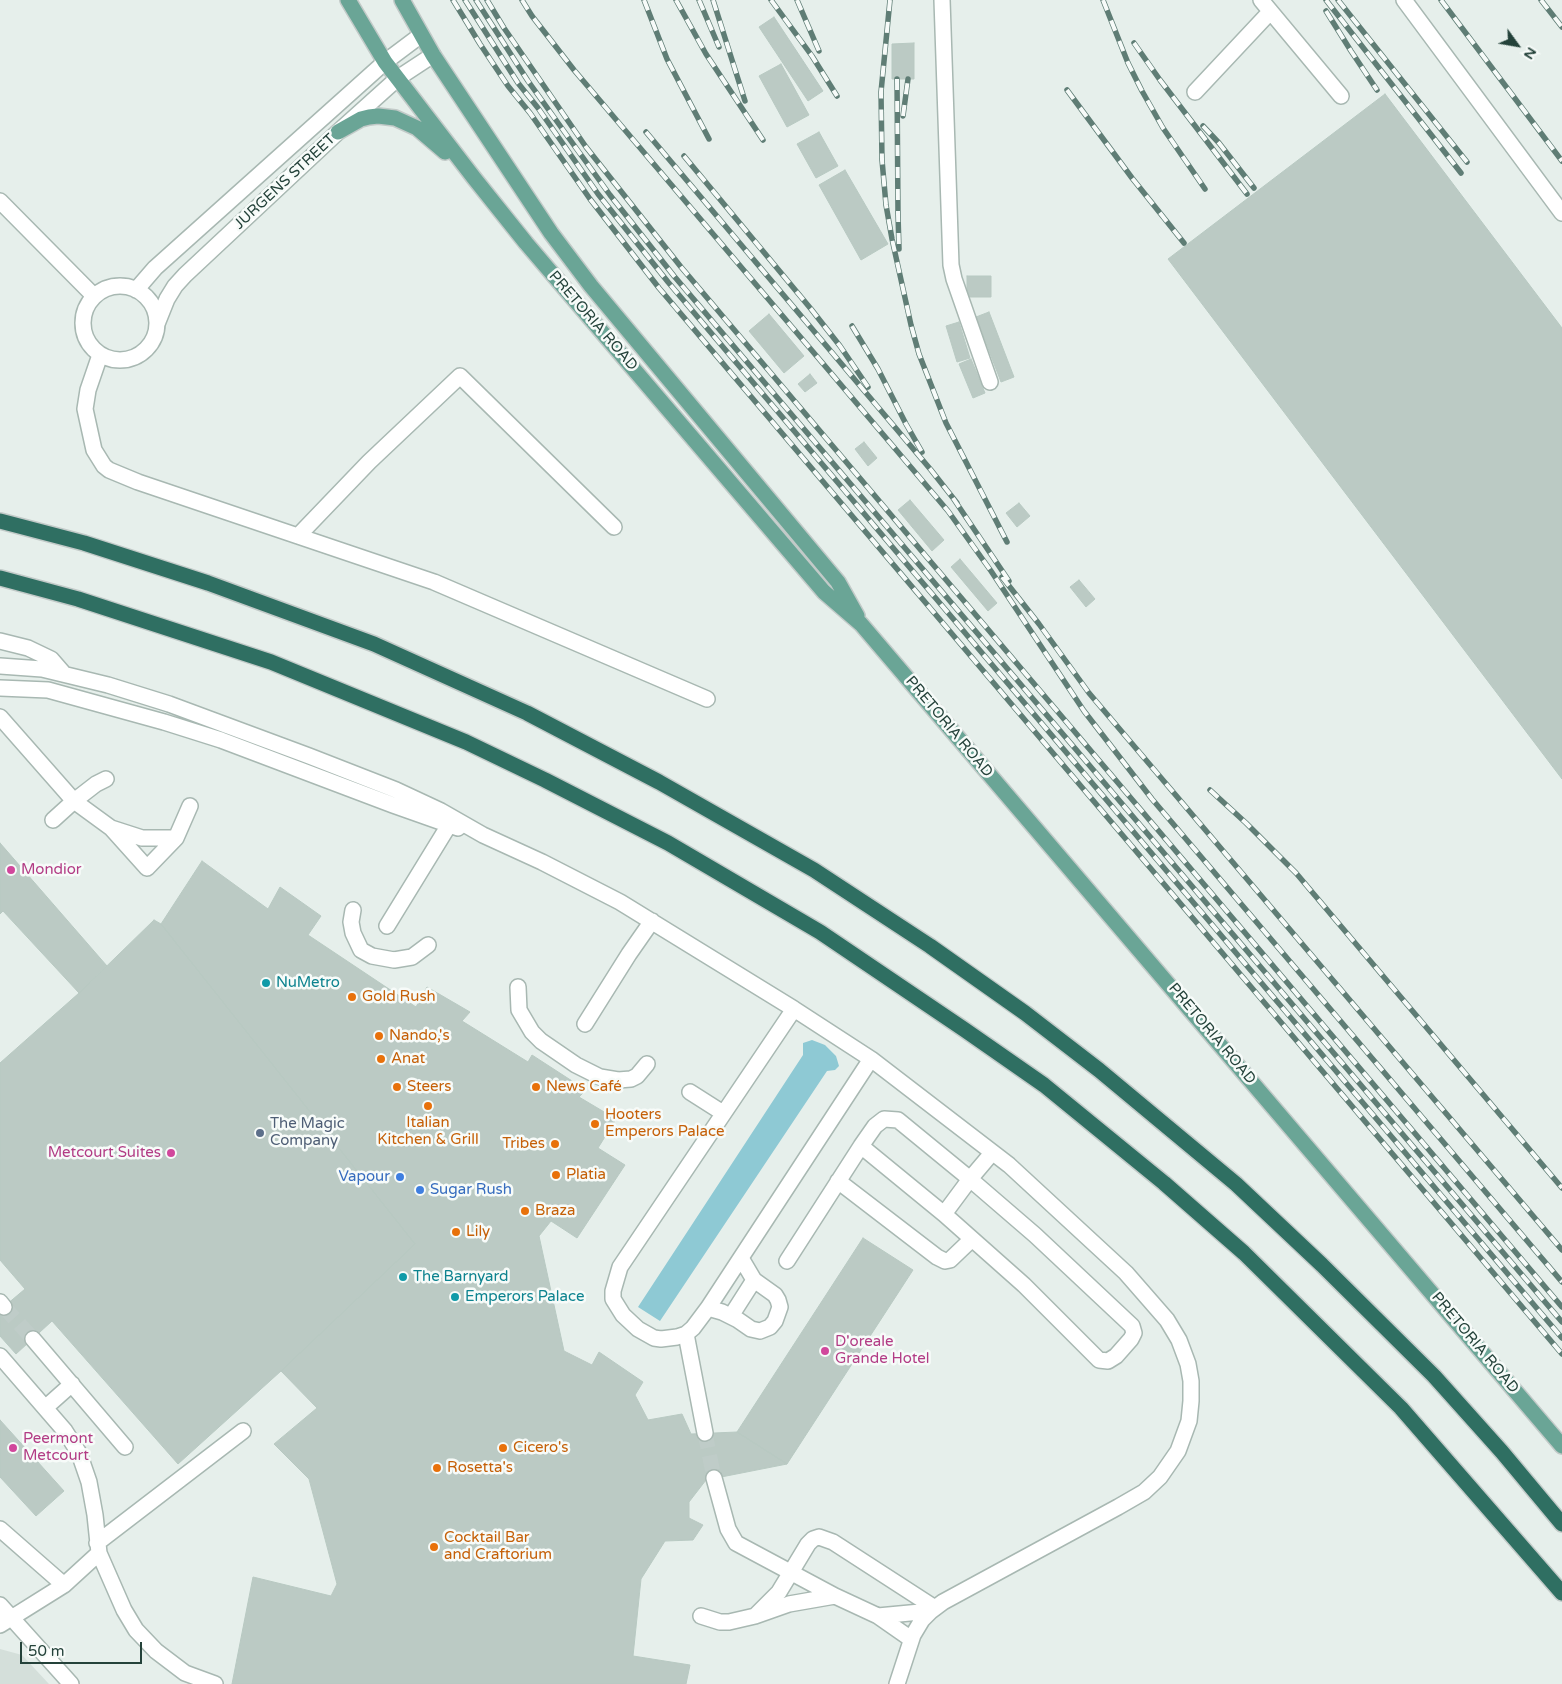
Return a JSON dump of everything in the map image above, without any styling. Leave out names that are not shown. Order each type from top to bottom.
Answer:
[{"type":"highway","points":[[0,521],[84,543],[208,583],[374,644],[527,713],[659,782],[814,870],[930,946],[1025,1014],[1099,1070],[1236,1184],[1322,1265],[1422,1364],[1502,1452],[1562,1524]]},
{"type":"highway","points":[[0,578],[78,599],[271,662],[466,742],[545,780],[668,844],[820,932],[1044,1084],[1164,1183],[1244,1253],[1401,1408],[1562,1593]]},
{"type":"main road","name":"PRETORIA ROAD","points":[[348,0],[385,62],[526,243],[824,592],[861,624],[1562,1446]]},
{"type":"main road","name":"PRETORIA ROAD","points":[[402,0],[432,55],[545,225],[572,261],[745,472],[838,582],[861,624]]},
{"type":"main road","points":[[338,132],[361,119],[369,117],[378,116],[402,120],[417,128],[474,178]]},
{"type":"street","points":[[942,0],[951,265],[954,279],[990,382]]},
{"type":"street","points":[[1404,0],[1562,213]]},
{"type":"street","points":[[1195,92],[1266,6],[1341,96]]},
{"type":"street","name":"JURGENS STREET","points":[[136,290],[155,268],[385,62],[421,35]]},
{"type":"street","name":"JURGENS STREET","points":[[157,324],[175,286],[398,78],[432,55]]},
{"type":"street","points":[[0,200],[94,296]]},
{"type":"street","points":[[114,286],[125,286],[142,293],[154,310],[157,324],[154,337],[147,348],[137,356],[125,360],[112,360],[100,355],[90,346],[84,334],[82,320],[86,307],[94,296],[114,286]]},
{"type":"street","points":[[100,355],[88,390],[85,409],[91,441],[104,466],[131,480],[434,582],[707,699]]},
{"type":"street","points":[[298,536],[369,462],[460,376],[614,528]]},
{"type":"street","points":[[0,641],[28,648],[51,659],[64,674]]},
{"type":"street","points":[[0,666],[42,669],[108,685],[169,704],[396,790],[450,821]]},
{"type":"street","points":[[0,688],[48,690],[221,740],[450,821],[542,862],[620,902],[794,1009],[871,1059],[1009,1165],[1126,1273],[1167,1320],[1179,1340],[1188,1364],[1192,1400],[1189,1421],[1178,1451],[1153,1485],[1144,1492],[943,1602],[933,1610],[922,1620],[912,1639],[897,1684]]},
{"type":"street","points":[[0,717],[74,800],[111,828],[147,868],[176,838],[190,806]]},
{"type":"street","points":[[53,820],[74,800],[106,779]]},
{"type":"street","points":[[387,926],[450,821]]},
{"type":"street","points":[[111,828],[142,838],[176,838]]},
{"type":"street","points":[[353,910],[351,922],[353,933],[361,950],[372,956],[394,960],[412,957],[428,945]]},
{"type":"street","points":[[585,1024],[652,921]]},
{"type":"street","points":[[518,986],[519,1010],[532,1032],[541,1041],[576,1065],[600,1077],[618,1080],[631,1079],[637,1076],[647,1064]]},
{"type":"street","points":[[794,1009],[620,1267],[613,1291],[613,1299],[623,1315],[638,1329],[654,1338],[661,1339],[686,1334],[693,1328],[871,1059]]},
{"type":"street","points":[[690,1092],[723,1114]]},
{"type":"street","points":[[787,1261],[860,1146],[875,1126],[884,1119],[898,1120],[1034,1235],[1132,1326],[1134,1333],[1132,1339],[1116,1356],[1108,1361],[1100,1360],[1024,1285],[944,1214],[860,1146]]},
{"type":"street","points":[[944,1214],[992,1152]]},
{"type":"street","points":[[838,1180],[937,1257],[945,1261],[950,1260],[972,1239]]},
{"type":"street","points":[[708,1308],[722,1312],[751,1329],[760,1331],[770,1327],[775,1321],[780,1307],[778,1300],[754,1280],[741,1258]]},
{"type":"street","points":[[731,1316],[754,1280]]},
{"type":"street","points":[[686,1334],[705,1433]]},
{"type":"street","points":[[33,1339],[125,1447]]},
{"type":"street","points":[[0,1356],[65,1431],[83,1463],[92,1498],[98,1548],[124,1610],[136,1630],[156,1651],[185,1673],[215,1684]]},
{"type":"street","points":[[45,1408],[72,1384]]},
{"type":"street","points":[[6,1621],[64,1585],[98,1548],[243,1431]]},
{"type":"street","points":[[714,1478],[728,1529],[732,1539],[740,1546],[835,1596],[878,1616],[912,1639]]},
{"type":"street","points":[[0,1529],[64,1585]]},
{"type":"street","points":[[756,1616],[779,1592],[808,1544],[813,1539],[819,1537],[826,1538],[933,1610]]},
{"type":"street","points":[[701,1616],[720,1622],[756,1616],[789,1604],[835,1596]]},
{"type":"street","points":[[0,1604],[6,1621],[71,1684]]},
{"type":"street","points":[[878,1616],[933,1610]]},
{"type":"shaded area","points":[[0,1649],[22,1655],[49,1684],[0,1684]]},
{"type":"water","points":[[812,1040],[825,1045],[836,1056],[839,1066],[835,1070],[827,1071],[660,1321],[638,1307],[803,1055],[803,1043]]},
{"type":"building","points":[[774,17],[823,91],[808,101],[759,27]]},
{"type":"building","points":[[914,43],[914,79],[892,79],[892,44]]},
{"type":"building","points":[[781,64],[809,115],[787,127],[759,76]]},
{"type":"building","points":[[1385,94],[1562,328],[1562,779],[1168,259]]},
{"type":"building","points":[[819,132],[838,166],[816,178],[797,144]]},
{"type":"building","points":[[845,170],[888,244],[861,260],[819,185]]},
{"type":"building","points":[[967,276],[991,276],[991,297],[967,297]]},
{"type":"building","points":[[989,312],[1014,377],[1001,382],[976,317]]},
{"type":"building","points":[[769,314],[804,356],[784,373],[749,331]]},
{"type":"building","points":[[959,322],[970,358],[957,362],[946,326]]},
{"type":"building","points":[[971,359],[985,393],[973,398],[959,364]]},
{"type":"building","points":[[810,374],[817,383],[805,392],[798,384]]},
{"type":"building","points":[[864,442],[877,458],[868,466],[855,449]]},
{"type":"building","points":[[910,500],[944,540],[932,551],[898,510]]},
{"type":"building","points":[[1019,503],[1030,516],[1017,527],[1006,513]]},
{"type":"building","points":[[960,559],[997,603],[988,611],[951,567]]},
{"type":"building","points":[[1079,580],[1095,599],[1086,607],[1070,587]]},
{"type":"building","points":[[0,843],[107,966],[79,993],[3,911],[0,914]]},
{"type":"building","name":"Emperors Palace","points":[[202,861],[268,909],[280,887],[321,916],[308,935],[416,1007],[427,987],[470,1012],[462,1021],[528,1062],[532,1055],[586,1090],[579,1097],[616,1119],[598,1148],[625,1165],[577,1238],[551,1221],[539,1236],[564,1351],[592,1365],[599,1352],[643,1382],[635,1395],[648,1420],[682,1414],[691,1434],[737,1432],[787,1464],[706,1480],[689,1502],[689,1518],[703,1525],[693,1540],[665,1541],[641,1579],[633,1656],[690,1665],[686,1684],[232,1684],[253,1577],[331,1596],[337,1584],[309,1479],[274,1444],[317,1408],[281,1371],[415,1244],[161,924]]},
{"type":"building","name":"Metcourt Suites","points":[[154,920],[161,924],[415,1244],[281,1371],[178,1464],[52,1321],[16,1354],[0,1336],[0,1310],[25,1289],[0,1260],[0,1063],[79,993]]},
{"type":"building","name":"D'oreale Grande Hotel","points":[[863,1238],[913,1270],[787,1464],[737,1432]]},
{"type":"building","name":"Peermont Metcourt","points":[[0,1420],[64,1491],[36,1516],[0,1477]]},
{"type":"tunnel","points":[[4,1307],[33,1339]]},
{"type":"tunnel","points":[[705,1433],[714,1478]]},
{"type":"railway","points":[[453,0],[508,86],[530,113],[590,199],[659,288],[1562,1354]]},
{"type":"railway","points":[[465,0],[518,83],[538,108],[598,194],[668,282],[1562,1338]]},
{"type":"railway","points":[[476,0],[528,81],[576,148],[610,195],[674,276],[1562,1322]]},
{"type":"railway","points":[[487,0],[504,28],[586,147],[681,267],[1562,1307]]},
{"type":"railway","points":[[522,0],[532,16],[574,70],[948,511],[991,571],[1084,711],[1152,799],[1562,1282]]},
{"type":"railway","points":[[644,0],[667,59],[709,139]]},
{"type":"railway","points":[[676,0],[706,54],[763,140]]},
{"type":"railway","points":[[699,0],[719,47]]},
{"type":"railway","points":[[713,0],[745,101]]},
{"type":"railway","points":[[771,0],[812,56],[837,96]]},
{"type":"railway","points":[[797,0],[819,51]]},
{"type":"railway","points":[[890,0],[881,92],[882,160],[886,205],[892,239],[919,354],[946,423],[1007,542]]},
{"type":"railway","points":[[1103,0],[1128,63],[1142,91],[1163,128],[1205,189]]},
{"type":"railway","points":[[1326,0],[1461,173]]},
{"type":"railway","points":[[1338,0],[1467,162]]},
{"type":"railway","points":[[1441,0],[1562,161]]},
{"type":"railway","points":[[1541,0],[1562,27]]},
{"type":"railway","points":[[1326,11],[1377,90]]},
{"type":"railway","points":[[1134,43],[1247,194]]},
{"type":"railway","points":[[897,79],[899,249]]},
{"type":"railway","points":[[903,116],[908,79]]},
{"type":"railway","points":[[1067,90],[1132,178],[1184,243]]},
{"type":"railway","points":[[1203,126],[1219,143],[1254,188]]},
{"type":"railway","points":[[646,132],[957,503]]},
{"type":"railway","points":[[684,156],[811,309],[840,346],[868,387]]},
{"type":"railway","points":[[852,326],[878,369],[922,452]]},
{"type":"railway","points":[[953,498],[1009,581]]},
{"type":"railway","points":[[1002,577],[1089,693],[1562,1250]]},
{"type":"railway","points":[[1210,790],[1296,873],[1562,1188]]},
{"type":"place","name":"Mondior","points":[[11,870]]},
{"type":"place","name":"NuMetro","points":[[266,983]]},
{"type":"place","name":"Gold Rush","points":[[352,997]]},
{"type":"place","name":"Nando,'s","points":[[379,1036]]},
{"type":"place","name":"Anat","points":[[381,1059]]},
{"type":"place","name":"Steers","points":[[397,1087]]},
{"type":"place","name":"News Café","points":[[536,1087]]},
{"type":"place","name":"Italian Kitchen & Grill","points":[[428,1106]]},
{"type":"place","name":"Hooters Emperors Palace","points":[[595,1124]]},
{"type":"place","name":"The Magic Company","points":[[260,1133]]},
{"type":"place","name":"Tribes","points":[[555,1144]]},
{"type":"place","name":"Metcourt Suites","points":[[171,1153]]},
{"type":"place","name":"Platia","points":[[556,1175]]},
{"type":"place","name":"Vapour","points":[[400,1177]]},
{"type":"place","name":"Sugar Rush","points":[[420,1190]]},
{"type":"place","name":"Braza","points":[[525,1211]]},
{"type":"place","name":"Lily","points":[[456,1232]]},
{"type":"place","name":"The Barnyard","points":[[403,1277]]},
{"type":"place","name":"Emperors Palace","points":[[455,1297]]},
{"type":"place","name":"D'oreale Grande Hotel","points":[[825,1351]]},
{"type":"place","name":"Peermont Metcourt","points":[[13,1448]]},
{"type":"place","name":"Cicero's","points":[[503,1448]]},
{"type":"place","name":"Rosetta's","points":[[437,1468]]},
{"type":"place","name":"Cocktail Bar and Craftorium","points":[[434,1547]]}]
